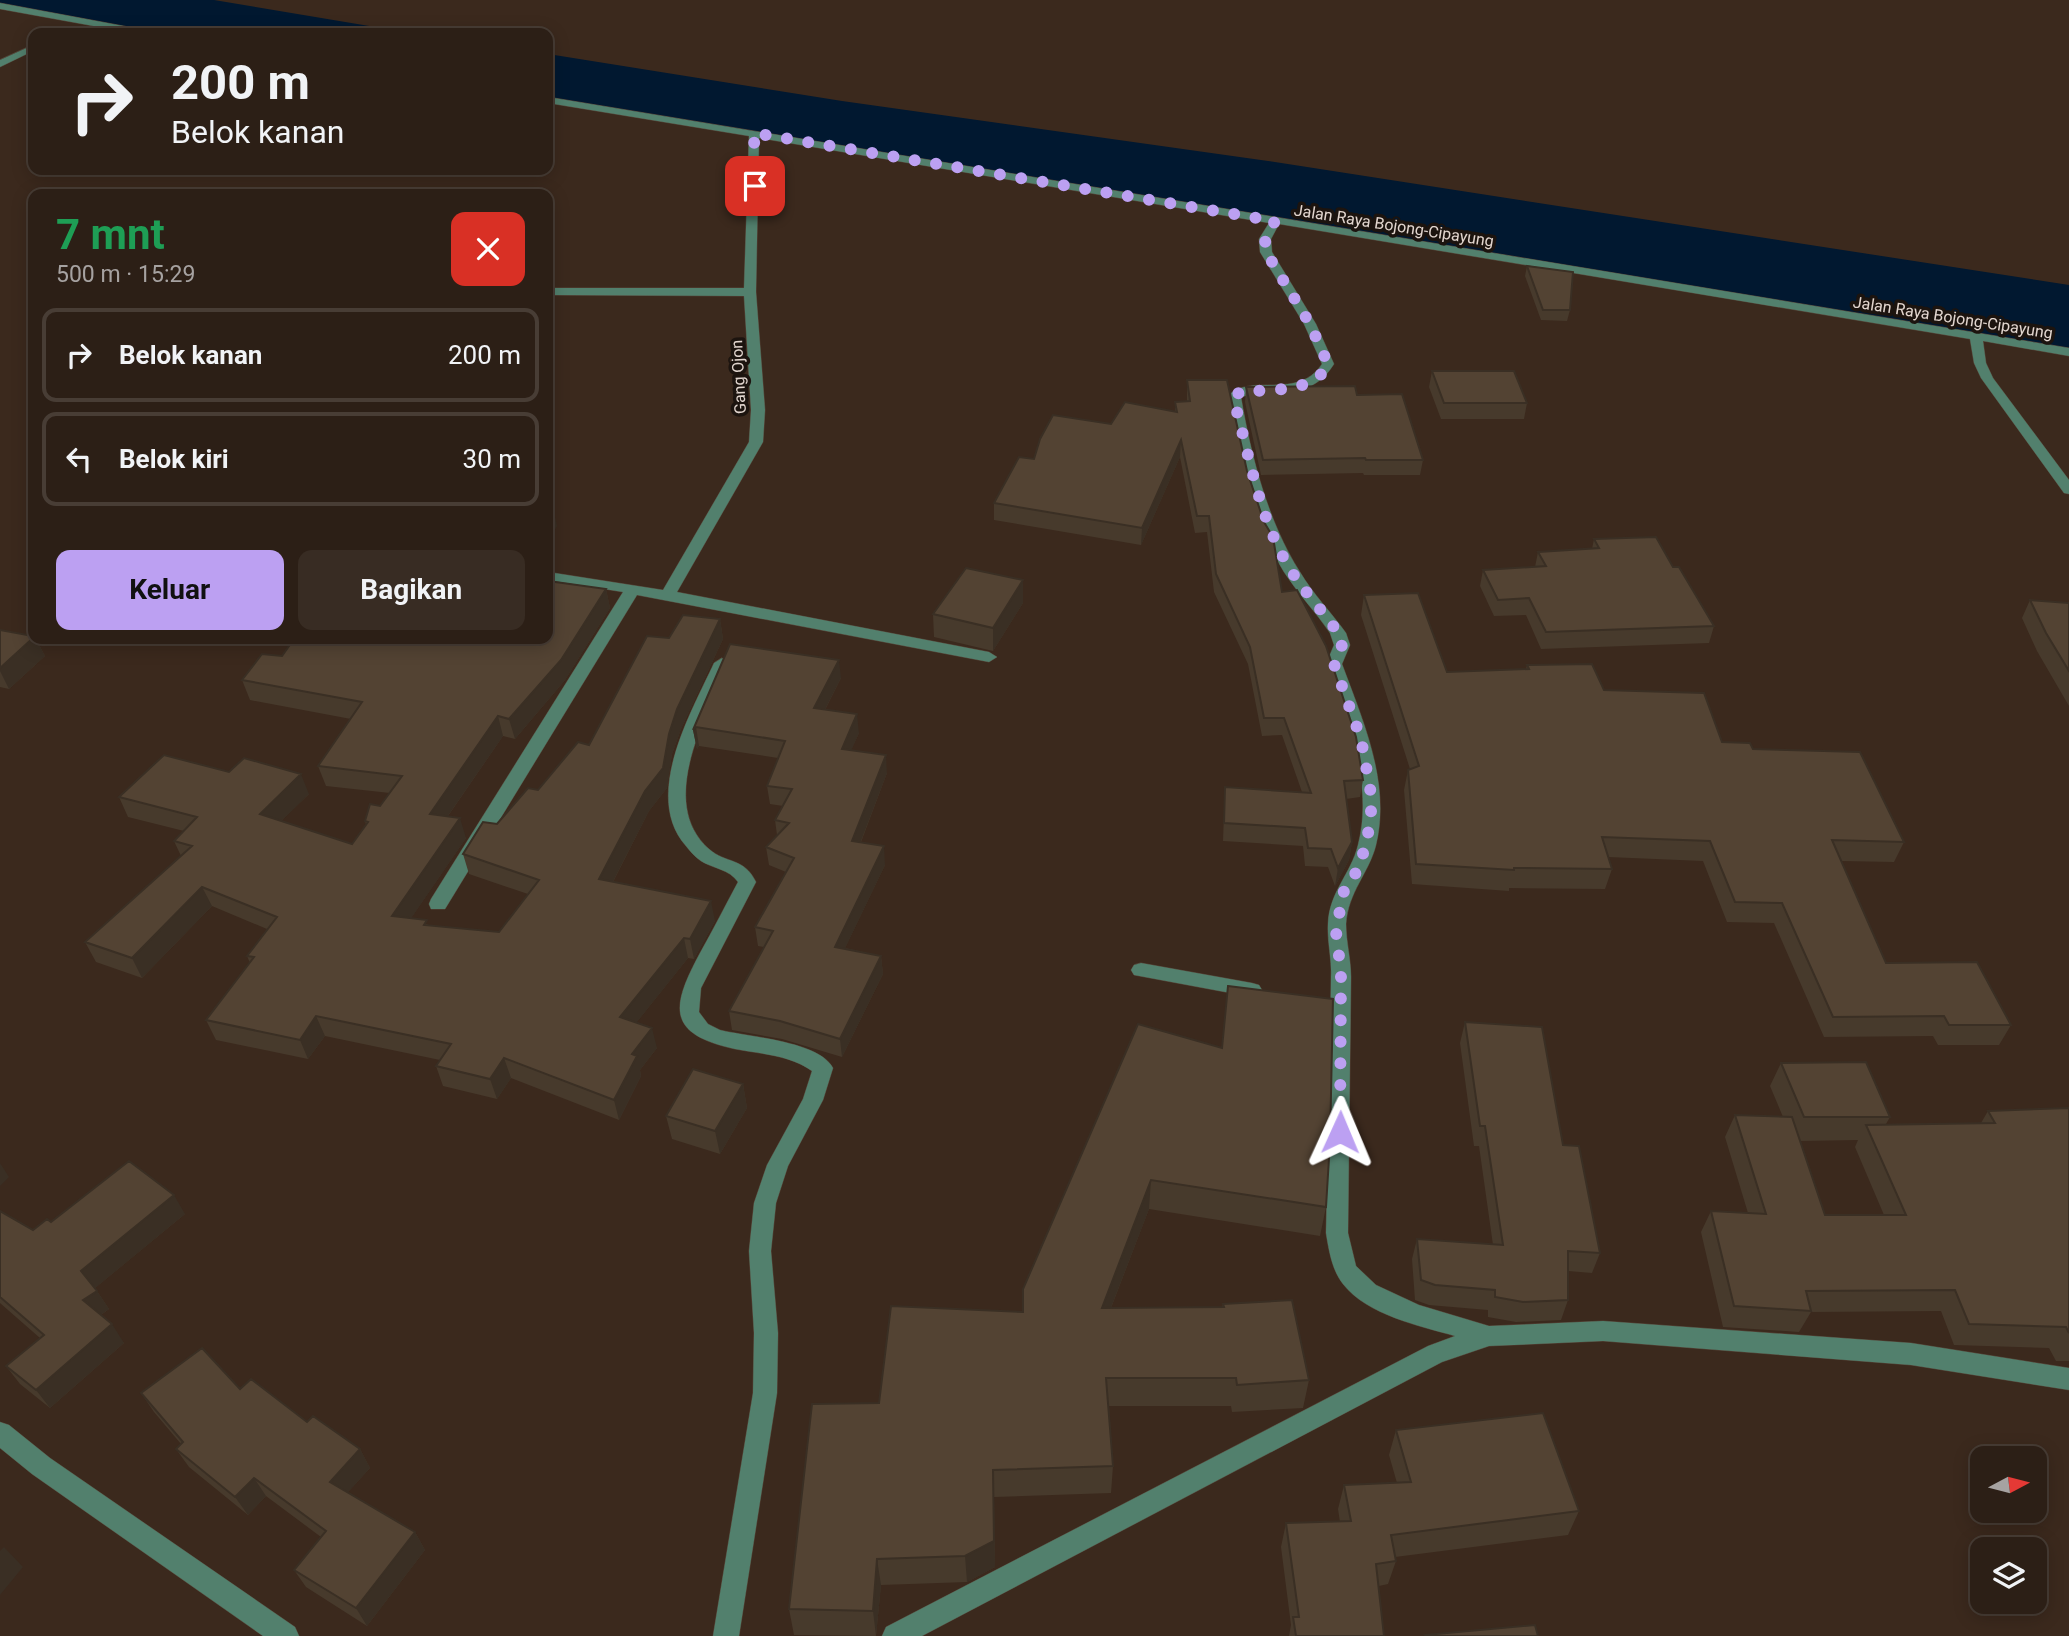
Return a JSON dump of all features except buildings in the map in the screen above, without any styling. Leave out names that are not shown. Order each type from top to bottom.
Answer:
[{"type":"street","points":[[0,6],[113,28]]},
{"type":"street","points":[[79,28],[88,24]]},
{"type":"street","points":[[0,65],[28,51]]},
{"type":"street","name":"Jalan Raya Bojong-Cipayung","points":[[553,101],[2069,352]]},
{"type":"street","name":"Gang Ojon","points":[[668,595],[756,442],[758,410],[750,292],[754,133]]},
{"type":"street","points":[[1275,221],[1265,239],[1266,252],[1310,324],[1328,364],[1314,381],[1297,386],[1240,392],[1234,397],[1269,525],[1292,572],[1338,633],[1342,645],[1334,664],[1361,739],[1366,762],[1371,821],[1360,866],[1343,893],[1336,932],[1341,972],[1332,1004],[1340,1107],[1337,1233],[1340,1256],[1356,1284],[1392,1305],[1489,1336]]},
{"type":"street","points":[[553,292],[750,292]]},
{"type":"street","points":[[1976,337],[1980,362],[1987,378],[2069,490]]},
{"type":"street","points":[[553,577],[668,595],[989,657]]},
{"type":"street","points":[[438,904],[633,589]]},
{"type":"street","points":[[722,663],[680,760],[676,784],[679,813],[687,834],[704,855],[739,870],[747,882],[691,988],[688,1006],[692,1023],[703,1030],[744,1044],[800,1053],[816,1060],[823,1068],[813,1100],[778,1165],[765,1203],[760,1251],[766,1333],[765,1393],[726,1636]]},
{"type":"street","points":[[1141,970],[1273,994]]},
{"type":"street","points":[[895,1636],[1436,1353],[1489,1336],[1603,1331],[1697,1336],[1911,1354],[2069,1379]]},
{"type":"street","points":[[0,1433],[41,1466],[286,1636]]},
{"type":"water","points":[[0,0],[214,0],[381,28],[118,28],[0,6]]},
{"type":"water","points":[[553,55],[842,101],[1268,161],[2069,285],[2069,353],[553,100]]},
{"type":"route","points":[[755,186],[754,133],[1275,221],[1265,239],[1266,252],[1310,324],[1328,364],[1326,370],[1314,381],[1297,386],[1240,392],[1234,397],[1263,509],[1279,548],[1292,572],[1338,633],[1342,645],[1334,664],[1361,739],[1371,794],[1371,821],[1367,845],[1360,866],[1343,893],[1336,932],[1341,972],[1338,1006],[1340,1132]]}]
